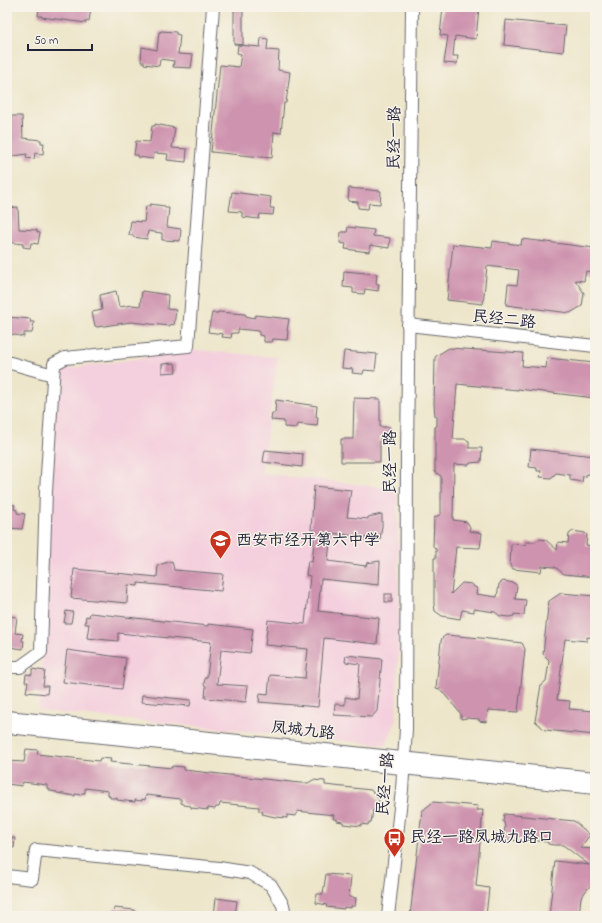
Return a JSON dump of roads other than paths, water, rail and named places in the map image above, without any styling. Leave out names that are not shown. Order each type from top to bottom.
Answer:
[{"type":"street","points":[[7,667],[20,667],[41,652],[46,491],[54,364],[65,358],[188,346],[213,7]]},
{"type":"street","name":"民经一路","points":[[388,916],[405,763],[412,7]]},
{"type":"street","name":"民经二路","points":[[408,326],[595,346]]},
{"type":"street","points":[[7,362],[53,375]]},
{"type":"street","name":"凤城九路","points":[[7,716],[405,763],[595,788]]},
{"type":"street","name":"凤城九路","points":[[7,727],[405,763],[595,778]]},
{"type":"street","points":[[7,876],[32,879],[36,850],[219,868],[250,873],[271,885],[283,905],[285,916]]},
{"type":"place","name":"西安市经开第六中学","points":[[221,560]]},
{"type":"place","name":"民经一路凤城九路口","points":[[395,858]]}]
